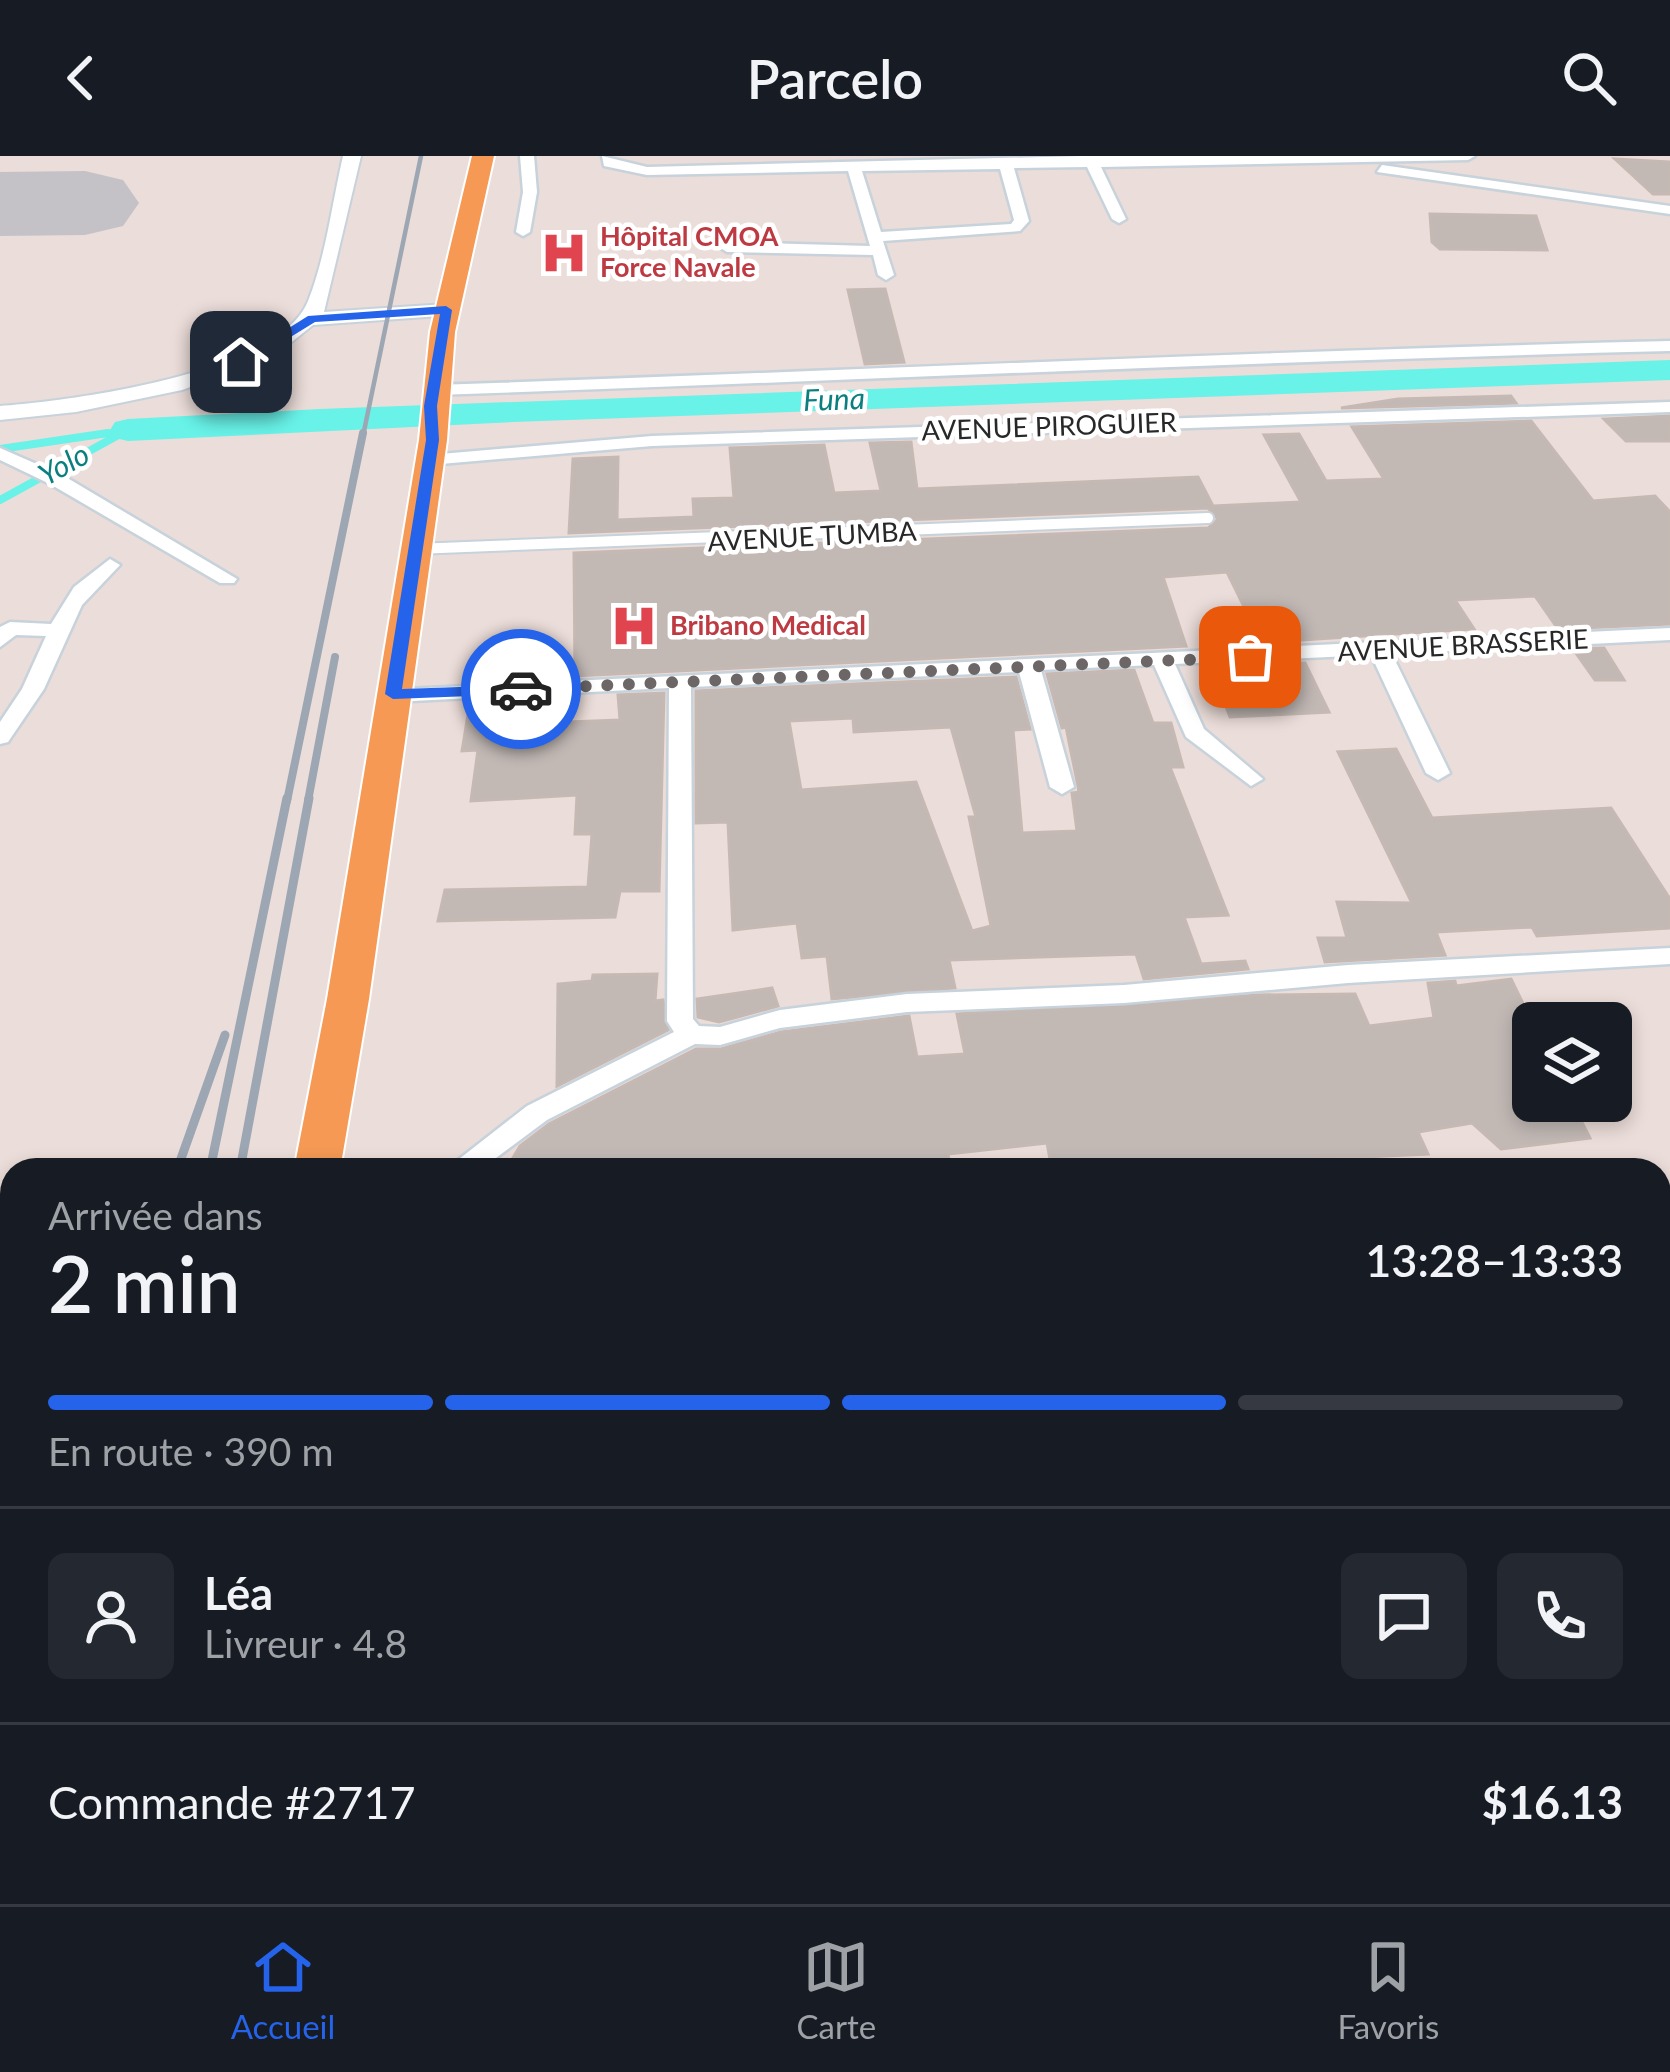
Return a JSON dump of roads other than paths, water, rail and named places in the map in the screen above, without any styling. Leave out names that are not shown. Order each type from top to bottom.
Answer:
[{"type":"main road","points":[[313,319],[352,156]]},
{"type":"main road","points":[[318,1158],[348,999],[416,550],[446,310],[483,156]]},
{"type":"main road","points":[[0,412],[82,406],[195,379],[267,349],[313,319],[446,310]]},
{"type":"street","points":[[523,232],[530,192],[527,156]]},
{"type":"street","points":[[609,156],[614,166],[637,171],[1090,159],[1468,156]]},
{"type":"street","points":[[1337,158],[1420,176],[1670,209]]},
{"type":"street","points":[[1090,159],[1119,219]]},
{"type":"street","points":[[727,247],[875,244],[1015,228],[1022,221],[1006,164]]},
{"type":"street","points":[[854,168],[886,275]]},
{"type":"street","points":[[432,424],[1341,354],[1670,346]]},
{"type":"street","name":"AVENUE PIROGUIER","points":[[432,424],[652,441],[1670,407]]},
{"type":"street","points":[[3,454],[227,579]]},
{"type":"street","points":[[0,737],[36,684],[56,631],[78,595],[110,565]]},
{"type":"street","points":[[0,641],[10,628],[56,631]]},
{"type":"street","name":"AVENUE BRASSERIE","points":[[393,694],[1162,662],[1670,634]]},
{"type":"street","points":[[1381,651],[1438,773]]},
{"type":"street","points":[[1162,662],[1194,732],[1251,779]]},
{"type":"street","points":[[1029,667],[1062,787]]},
{"type":"street","points":[[680,683],[680,1021],[691,1034]]},
{"type":"street","points":[[476,1158],[537,1113],[691,1034],[720,1036],[780,1019],[907,1003],[1124,994],[1369,973],[1670,956]]},
{"type":"lane","name":"AVENUE TUMBA","points":[[416,550],[1208,518]]},
{"type":"waterway","name":"Funa","points":[[128,430],[513,411],[1670,370]]},
{"type":"waterway","name":"Yolo","points":[[117,436],[128,430]]},
{"type":"waterway","name":"Funa","points":[[88,436],[117,432]]},
{"type":"waterway","name":"Funa","points":[[0,449],[108,433]]},
{"type":"waterway","name":"Yolo","points":[[0,500],[122,433]]},
{"type":"railway","points":[[363,436],[421,156]]},
{"type":"railway","points":[[287,801],[363,433]]},
{"type":"railway","points":[[308,801],[335,657]]},
{"type":"railway","points":[[212,1158],[287,798]]},
{"type":"railway","points":[[242,1158],[309,798]]},
{"type":"railway","points":[[181,1158],[225,1035]]},
{"type":"place","name":"Hôpital CMOA Force Navale","points":[[564,253]]},
{"type":"place","name":"Bribano Medical","points":[[634,626]]}]
